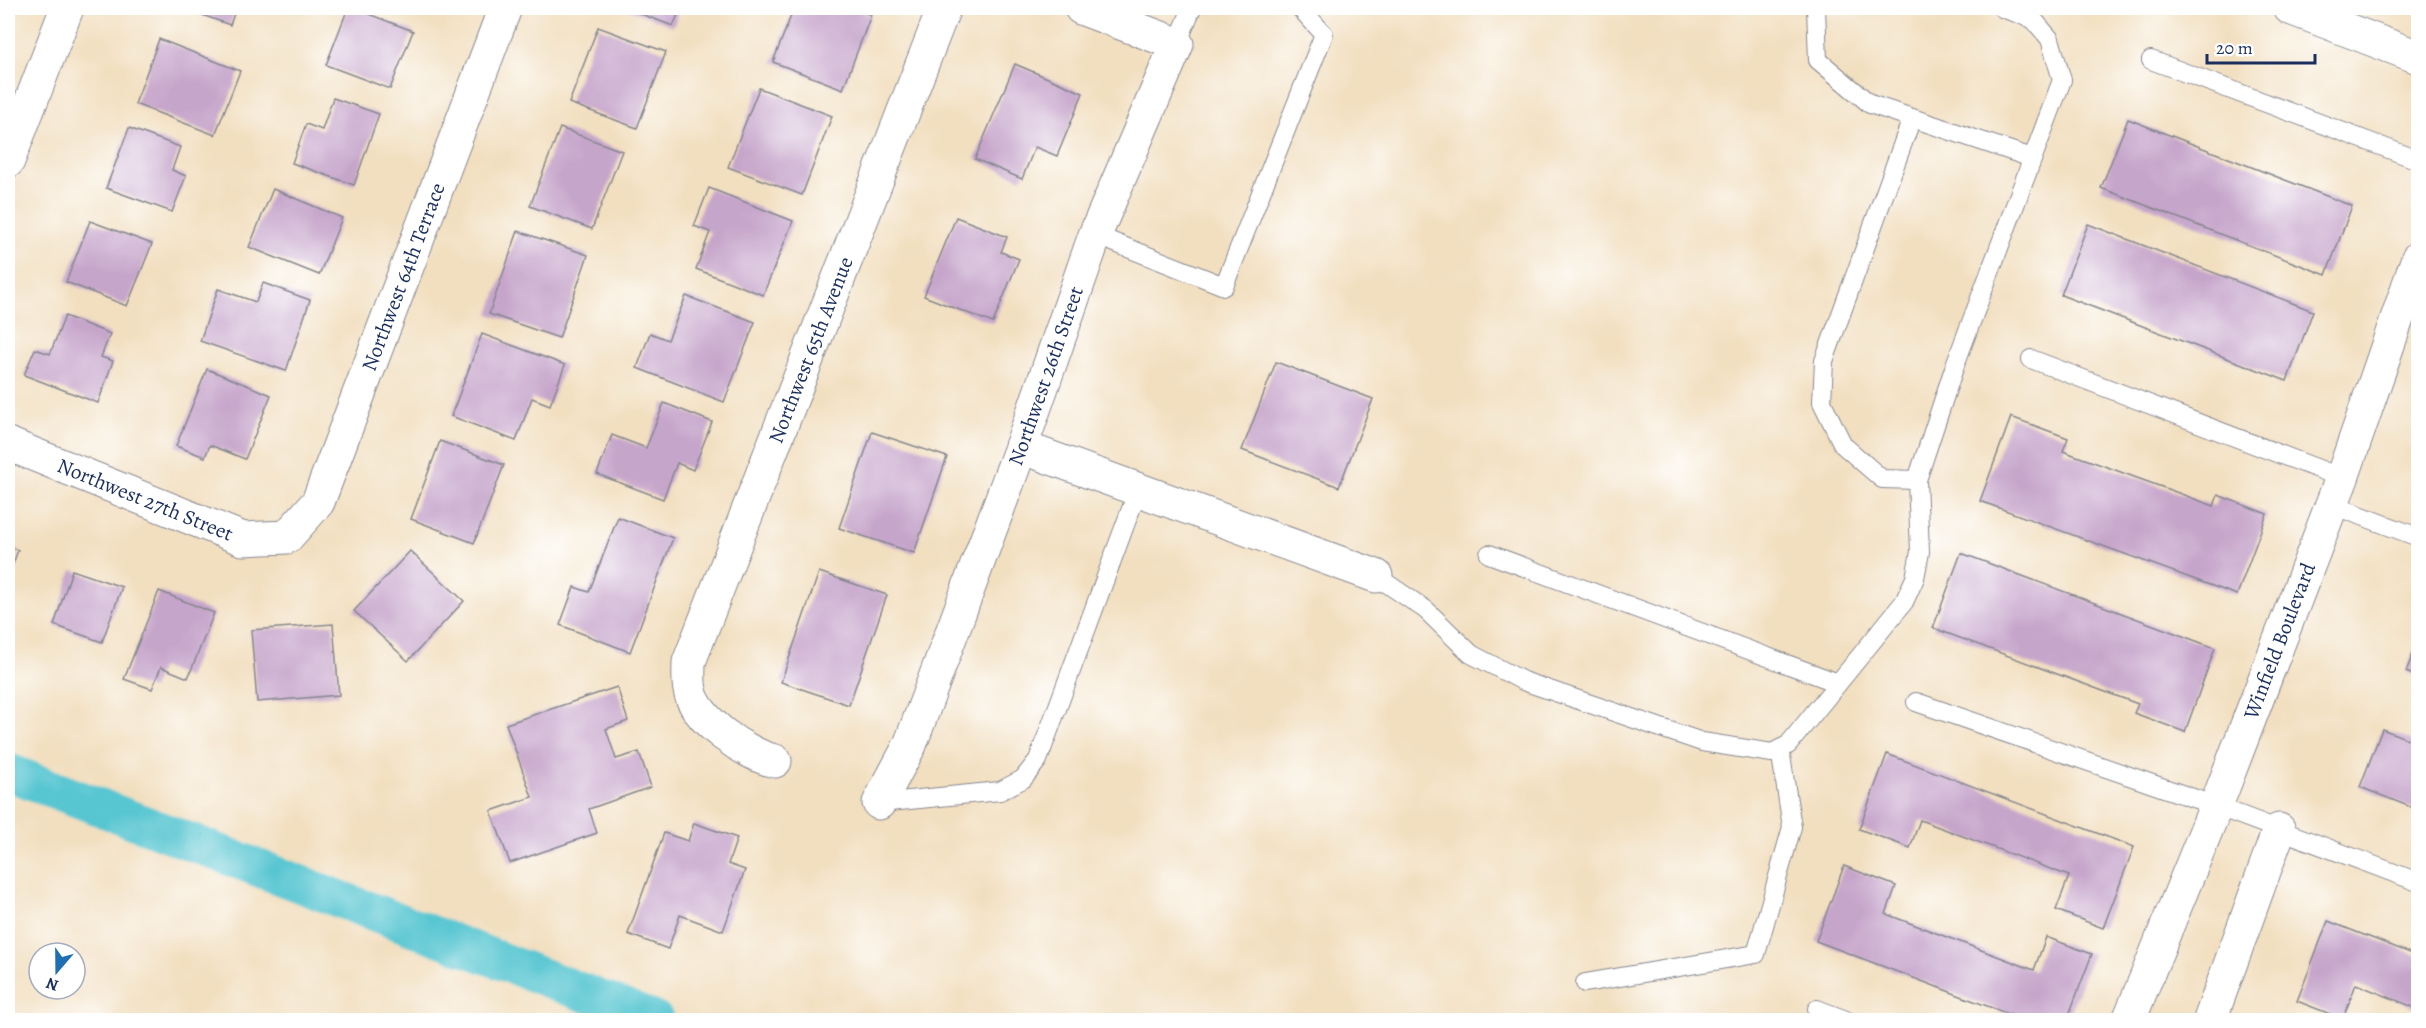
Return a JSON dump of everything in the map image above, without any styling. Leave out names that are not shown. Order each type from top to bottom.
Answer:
[{"type":"street","points":[[8,161],[68,8]]},
{"type":"street","name":"Northwest 64th Terrace","points":[[287,537],[318,502],[505,8]]},
{"type":"street","name":"Northwest 65th Avenue","points":[[775,761],[759,757],[709,724],[690,692],[689,662],[944,8]]},
{"type":"street","points":[[1081,8],[1177,44]]},
{"type":"street","points":[[2290,8],[2418,57]]},
{"type":"street","name":"Northwest 26th Street","points":[[879,803],[910,745],[1022,447],[1095,235],[1177,44]]},
{"type":"street","name":"Winfield Boulevard","points":[[2129,1020],[2216,806],[2336,491],[2418,258]]},
{"type":"street","name":"Northwest 27th Street","points":[[8,444],[243,539],[287,537]]},
{"type":"street","points":[[1022,447],[1376,576]]},
{"type":"street","points":[[2210,1020],[2279,830]]},
{"type":"lane","points":[[1177,44],[1192,8]]},
{"type":"lane","points":[[1095,235],[1224,286],[1324,34],[1300,8]]},
{"type":"lane","points":[[1816,8],[1818,60],[1870,104],[2032,158]]},
{"type":"lane","points":[[1376,576],[1426,610],[1471,654],[1523,681],[1702,742],[1772,753],[1788,744],[1904,602],[1915,578],[1920,552],[1917,480],[1955,365],[2062,80],[2050,39],[2033,19],[2002,8]]},
{"type":"lane","points":[[2151,60],[2418,160]]},
{"type":"lane","points":[[1912,118],[1824,361],[1822,402],[1843,445],[1882,479],[1917,480]]},
{"type":"lane","points":[[2031,359],[2336,491],[2418,537]]},
{"type":"lane","points":[[879,803],[1000,791],[1023,779],[1038,760],[1138,490]]},
{"type":"lane","points":[[1489,554],[1838,683]]},
{"type":"lane","points":[[1916,702],[2216,806],[2418,882]]},
{"type":"lane","points":[[1585,983],[1756,954],[1792,827],[1780,749]]},
{"type":"lane","points":[[1817,1009],[1846,1020]]},
{"type":"building","points":[[183,8],[236,8],[230,25]]},
{"type":"building","points":[[348,8],[413,31],[390,89],[326,65]]},
{"type":"building","points":[[625,8],[681,8],[673,26]]},
{"type":"building","points":[[794,8],[853,8],[871,15],[843,89],[773,62]]},
{"type":"building","points":[[598,27],[666,52],[637,128],[569,103]]},
{"type":"building","points":[[159,39],[240,71],[215,135],[135,104]]},
{"type":"building","points":[[1015,64],[1083,93],[1057,156],[1035,147],[1022,179],[975,159]]},
{"type":"building","points":[[759,88],[832,116],[802,195],[728,167]]},
{"type":"building","points":[[333,98],[379,114],[354,185],[292,163],[306,124],[322,130]]},
{"type":"building","points":[[2128,119],[2352,206],[2326,275],[2101,188]]},
{"type":"building","points":[[129,128],[180,147],[172,170],[186,176],[172,212],[106,188]]},
{"type":"building","points":[[560,128],[622,151],[592,229],[530,206]]},
{"type":"building","points":[[709,188],[793,221],[763,295],[696,269],[710,232],[694,226]]},
{"type":"building","points":[[273,189],[342,218],[319,275],[249,247]]},
{"type":"building","points":[[956,217],[1007,237],[1001,252],[1019,259],[993,323],[924,296]]},
{"type":"building","points":[[90,221],[152,244],[127,306],[66,282]]},
{"type":"building","points":[[2088,224],[2313,311],[2287,381],[2061,295]]},
{"type":"building","points":[[518,231],[588,255],[559,338],[489,314]]},
{"type":"building","points":[[263,283],[310,300],[286,371],[200,341],[218,289],[256,302]]},
{"type":"building","points":[[686,296],[755,322],[724,402],[637,368],[650,333],[668,340]]},
{"type":"building","points":[[65,316],[110,334],[101,357],[113,361],[98,403],[24,375],[35,349],[50,354]]},
{"type":"building","points":[[482,334],[565,365],[550,405],[532,398],[516,441],[451,416]]},
{"type":"building","points":[[1276,362],[1373,399],[1339,487],[1242,450]]},
{"type":"building","points":[[207,369],[271,395],[245,459],[210,445],[205,457],[176,446]]},
{"type":"building","points":[[664,403],[712,422],[693,470],[677,463],[663,499],[597,474],[612,435],[646,448]]},
{"type":"building","points":[[2011,417],[2068,438],[2063,451],[2214,506],[2218,495],[2267,514],[2237,595],[1980,501]]},
{"type":"building","points":[[872,432],[947,457],[914,553],[839,528]]},
{"type":"building","points":[[440,441],[504,465],[474,543],[411,519]]},
{"type":"building","points":[[618,517],[673,538],[630,652],[560,625],[574,587],[589,592]]},
{"type":"building","points":[[8,546],[18,550],[8,578]]},
{"type":"building","points":[[410,551],[464,601],[408,661],[354,611]]},
{"type":"building","points":[[1961,553],[2215,648],[2185,732],[2134,713],[2138,704],[1933,628]]},
{"type":"building","points":[[72,570],[122,587],[102,642],[54,625]]},
{"type":"building","points":[[819,572],[887,595],[849,705],[781,682]]},
{"type":"building","points":[[159,591],[214,613],[188,678],[161,667],[152,689],[124,679]]},
{"type":"building","points":[[333,624],[339,695],[257,702],[251,630]]},
{"type":"building","points":[[2418,640],[2418,677],[2406,672]]},
{"type":"building","points":[[617,687],[628,721],[606,729],[616,759],[639,752],[651,787],[589,809],[597,833],[510,863],[491,811],[532,797],[506,724]]},
{"type":"building","points":[[2382,729],[2418,743],[2418,810],[2360,787]]},
{"type":"building","points":[[1887,754],[2134,847],[2103,928],[2056,910],[2069,876],[1920,820],[1910,848],[1859,829]]},
{"type":"building","points":[[694,823],[737,838],[728,864],[745,870],[723,931],[680,915],[668,949],[628,934],[664,833],[688,841]]},
{"type":"building","points":[[1844,866],[1896,886],[1886,914],[2034,970],[2046,937],[2092,954],[2067,1020],[2024,1020],[1816,941]]},
{"type":"building","points":[[2328,921],[2418,956],[2418,1009],[2356,984],[2343,1019],[2297,1001]]},
{"type":"waterway","points":[[8,772],[655,1020]]}]
